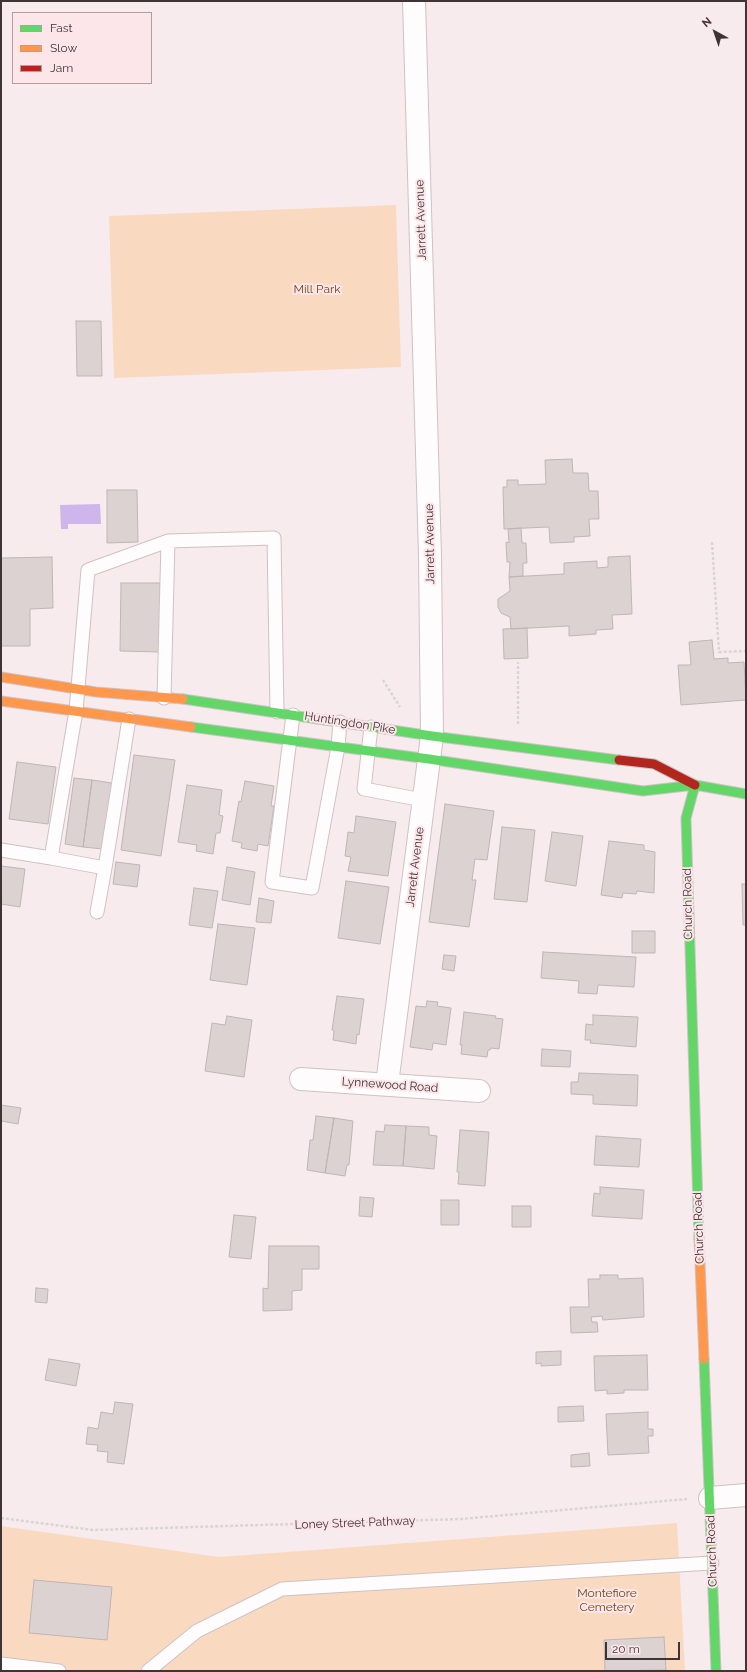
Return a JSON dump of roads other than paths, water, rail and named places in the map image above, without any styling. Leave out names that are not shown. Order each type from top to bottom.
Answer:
[{"type":"main road","name":"Huntingdon Pike","points":[[1,677],[77,689],[202,701],[432,736],[654,764],[695,785],[746,794]]},
{"type":"main road","name":"Huntingdon Pike","points":[[1,701],[428,759],[643,792],[695,785]]},
{"type":"main road","name":"Church Road","points":[[695,785],[686,818],[691,1017],[716,1671]]},
{"type":"street","name":"Jarrett Avenue","points":[[387,1084],[432,736],[430,556],[414,1]]},
{"type":"street","name":"Lynnewood Road","points":[[301,1078],[478,1091]]},
{"type":"street","points":[[710,1498],[746,1495]]},
{"type":"lane","points":[[51,858],[76,711],[88,570],[168,541],[274,538],[278,712]]},
{"type":"lane","points":[[164,698],[168,541]]},
{"type":"lane","points":[[293,715],[272,882],[312,888],[338,747],[340,722]]},
{"type":"lane","points":[[97,912],[130,719]]},
{"type":"lane","points":[[372,727],[364,789],[423,800]]},
{"type":"lane","points":[[1,850],[104,868]]},
{"type":"lane","points":[[148,1671],[197,1631],[282,1589],[712,1563]]},
{"type":"lane","points":[[1,1664],[36,1670],[59,1671]]},
{"type":"park label","name":"Mill Park","points":[[317,289]]},
{"type":"park label","name":"Montefiore Cemetery","points":[[607,1600]]}]
